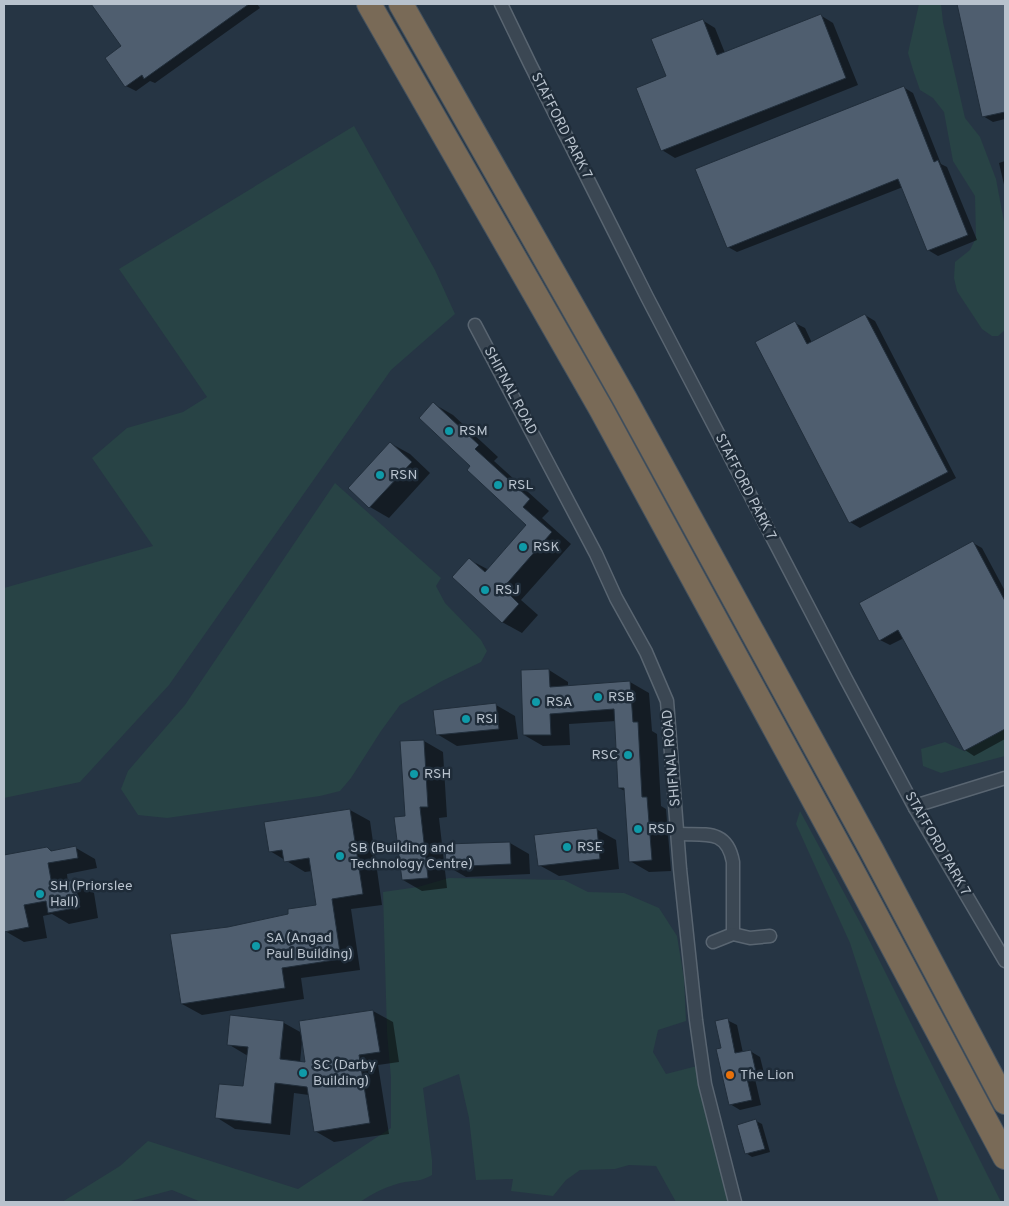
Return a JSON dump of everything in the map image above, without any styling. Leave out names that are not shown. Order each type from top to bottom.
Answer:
[{"type":"highway","points":[[369,4],[600,410],[847,861],[1005,1157]]},
{"type":"highway","points":[[401,4],[634,416],[871,849],[1005,1102]]},
{"type":"street","name":"STAFFORD PARK 7","points":[[501,4],[663,328],[846,680],[915,808],[1005,961]]},
{"type":"street","name":"SHIFNAL ROAD","points":[[475,325],[596,554],[616,598],[646,652],[667,701],[680,869],[696,1020],[705,1084],[735,1202]]},
{"type":"street","points":[[915,808],[922,804],[1005,778]]},
{"type":"street","points":[[678,834],[719,837],[731,850],[733,862],[734,934]]},
{"type":"street","points":[[713,942],[734,934],[750,938],[770,936]]},
{"type":"green space","points":[[919,4],[941,4],[943,22],[965,118],[980,137],[996,179],[1005,227],[1005,330],[998,336],[992,336],[982,329],[957,291],[954,278],[955,262],[970,250],[976,238],[975,196],[953,161],[944,112],[933,98],[920,90],[908,53]]},
{"type":"green space","points":[[354,126],[435,270],[455,314],[391,370],[169,685],[80,782],[4,798],[4,588],[153,546],[92,458],[127,428],[183,412],[207,397],[119,269]]},
{"type":"green space","points":[[335,483],[441,578],[436,586],[445,603],[481,640],[487,651],[481,662],[442,681],[400,705],[351,778],[340,791],[320,796],[167,818],[138,815],[121,789],[128,771],[185,705]]},
{"type":"green space","points":[[1005,729],[1005,756],[941,773],[923,766],[921,749],[945,742],[964,751]]},
{"type":"green space","points":[[800,811],[863,928],[1001,1202],[939,1202],[896,1085],[850,943],[796,824]]},
{"type":"green space","points":[[449,878],[564,880],[588,892],[624,893],[659,908],[677,936],[684,979],[686,1021],[658,1030],[653,1052],[666,1074],[697,1066],[728,1202],[676,1202],[656,1166],[629,1165],[615,1169],[580,1170],[566,1180],[553,1196],[511,1191],[513,1179],[476,1180],[469,1118],[459,1074],[423,1088],[432,1160],[432,1175],[421,1180],[387,1187],[360,1202],[201,1202],[172,1190],[127,1202],[62,1202],[120,1166],[148,1141],[298,1189],[391,1128],[391,1078],[387,1032],[383,892],[418,887]]},
{"type":"building","points":[[91,4],[249,4],[144,79],[142,75],[125,87],[105,58],[121,46]]},
{"type":"building","points":[[957,4],[1005,4],[1005,112],[982,117]]},
{"type":"building","points":[[821,14],[846,78],[661,151],[636,88],[666,76],[651,39],[703,19],[717,55]]},
{"type":"building","points":[[904,86],[934,162],[938,160],[968,235],[927,251],[898,179],[727,248],[695,169]]},
{"type":"building","points":[[865,314],[948,472],[849,523],[755,342],[795,321],[807,344]]},
{"type":"building","points":[[433,402],[479,445],[475,449],[530,499],[523,507],[552,532],[503,588],[519,604],[502,623],[452,577],[469,558],[485,572],[526,525],[467,470],[470,466],[419,418]]},
{"type":"building","name":"RSN","points":[[390,442],[412,462],[369,508],[348,488]]},
{"type":"building","points":[[973,541],[1005,601],[1005,729],[964,751],[898,630],[879,641],[859,603]]},
{"type":"building","points":[[549,669],[550,687],[630,681],[633,722],[638,722],[642,797],[647,797],[652,860],[629,862],[624,788],[618,788],[614,709],[550,714],[551,735],[523,735],[521,670]]},
{"type":"building","name":"RSI","points":[[496,703],[499,729],[436,735],[433,710]]},
{"type":"building","points":[[424,740],[428,807],[420,807],[428,878],[402,880],[394,817],[405,816],[400,741]]},
{"type":"building","name":"SA (Angad Paul Building)","points":[[350,809],[363,894],[332,899],[341,959],[282,968],[285,988],[181,1004],[170,934],[228,927],[288,914],[288,909],[316,905],[309,858],[284,862],[282,850],[269,852],[264,822]]},
{"type":"building","name":"RSE","points":[[597,828],[600,859],[538,866],[534,835]]},
{"type":"building","points":[[510,842],[511,864],[446,867],[445,844]]},
{"type":"building","name":"SH (Priorslee Hall)","points":[[76,846],[78,858],[48,863],[52,885],[74,880],[80,907],[48,913],[46,901],[24,905],[29,927],[4,932],[4,855],[47,847],[51,851]]},
{"type":"building","name":"SC (Darby Building)","points":[[373,1010],[380,1052],[359,1055],[370,1123],[314,1132],[307,1087],[275,1083],[271,1124],[215,1118],[219,1084],[243,1086],[248,1047],[227,1045],[230,1015],[284,1021],[280,1059],[305,1062],[299,1021]]},
{"type":"building","points":[[728,1018],[735,1053],[751,1050],[756,1072],[746,1074],[752,1100],[729,1105],[716,1049],[721,1048],[715,1021]]},
{"type":"building","points":[[756,1119],[765,1149],[745,1154],[737,1125]]},
{"type":"place","name":"RSM","points":[[449,431]]},
{"type":"place","name":"RSN","points":[[380,475]]},
{"type":"place","name":"RSL","points":[[498,485]]},
{"type":"place","name":"RSK","points":[[523,547]]},
{"type":"place","name":"RSJ","points":[[485,590]]},
{"type":"place","name":"RSB","points":[[598,697]]},
{"type":"place","name":"RSA","points":[[536,702]]},
{"type":"place","name":"RSI","points":[[466,719]]},
{"type":"place","name":"RSC","points":[[628,755]]},
{"type":"place","name":"RSH","points":[[414,774]]},
{"type":"place","name":"RSD","points":[[638,829]]},
{"type":"place","name":"RSE","points":[[567,847]]},
{"type":"place","name":"SB (Building and Technology Centre)","points":[[340,856]]},
{"type":"place","name":"SH (Priorslee Hall)","points":[[40,894]]},
{"type":"place","name":"SA (Angad Paul Building)","points":[[256,946]]},
{"type":"place","name":"SC (Darby Building)","points":[[303,1073]]},
{"type":"place","name":"The Lion","points":[[730,1075]]}]
